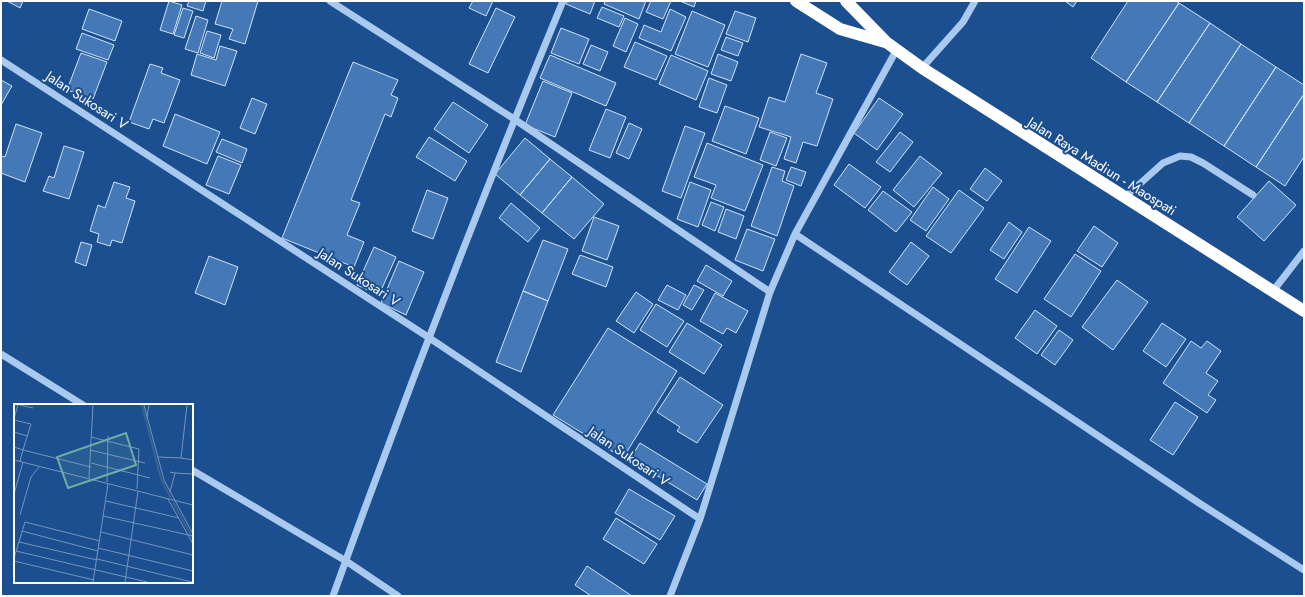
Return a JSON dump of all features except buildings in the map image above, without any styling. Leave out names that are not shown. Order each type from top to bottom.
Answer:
[{"type":"highway","name":"Jalan Raya Madiun - Maospati","points":[[796,1],[840,29],[886,42]]},
{"type":"highway","name":"Jalan Raya Madiun - Maospati","points":[[846,1],[886,42],[922,68],[1124,198],[1304,311]]},
{"type":"street","points":[[330,1],[514,119],[770,292]]},
{"type":"street","points":[[333,596],[428,337],[514,119],[563,1]]},
{"type":"street","points":[[922,68],[963,22],[975,1]]},
{"type":"street","points":[[670,596],[700,519],[770,292],[795,234],[897,49]]},
{"type":"street","name":"Jalan Sukosari V","points":[[1,60],[428,337],[700,519]]},
{"type":"street","points":[[1124,198],[1163,163],[1180,156],[1191,157],[1203,163],[1253,195]]},
{"type":"street","points":[[795,234],[1199,503],[1304,570]]},
{"type":"street","points":[[1273,291],[1304,251]]},
{"type":"street","points":[[1,354],[81,404]]},
{"type":"street","points":[[193,471],[346,560],[398,596]]}]
